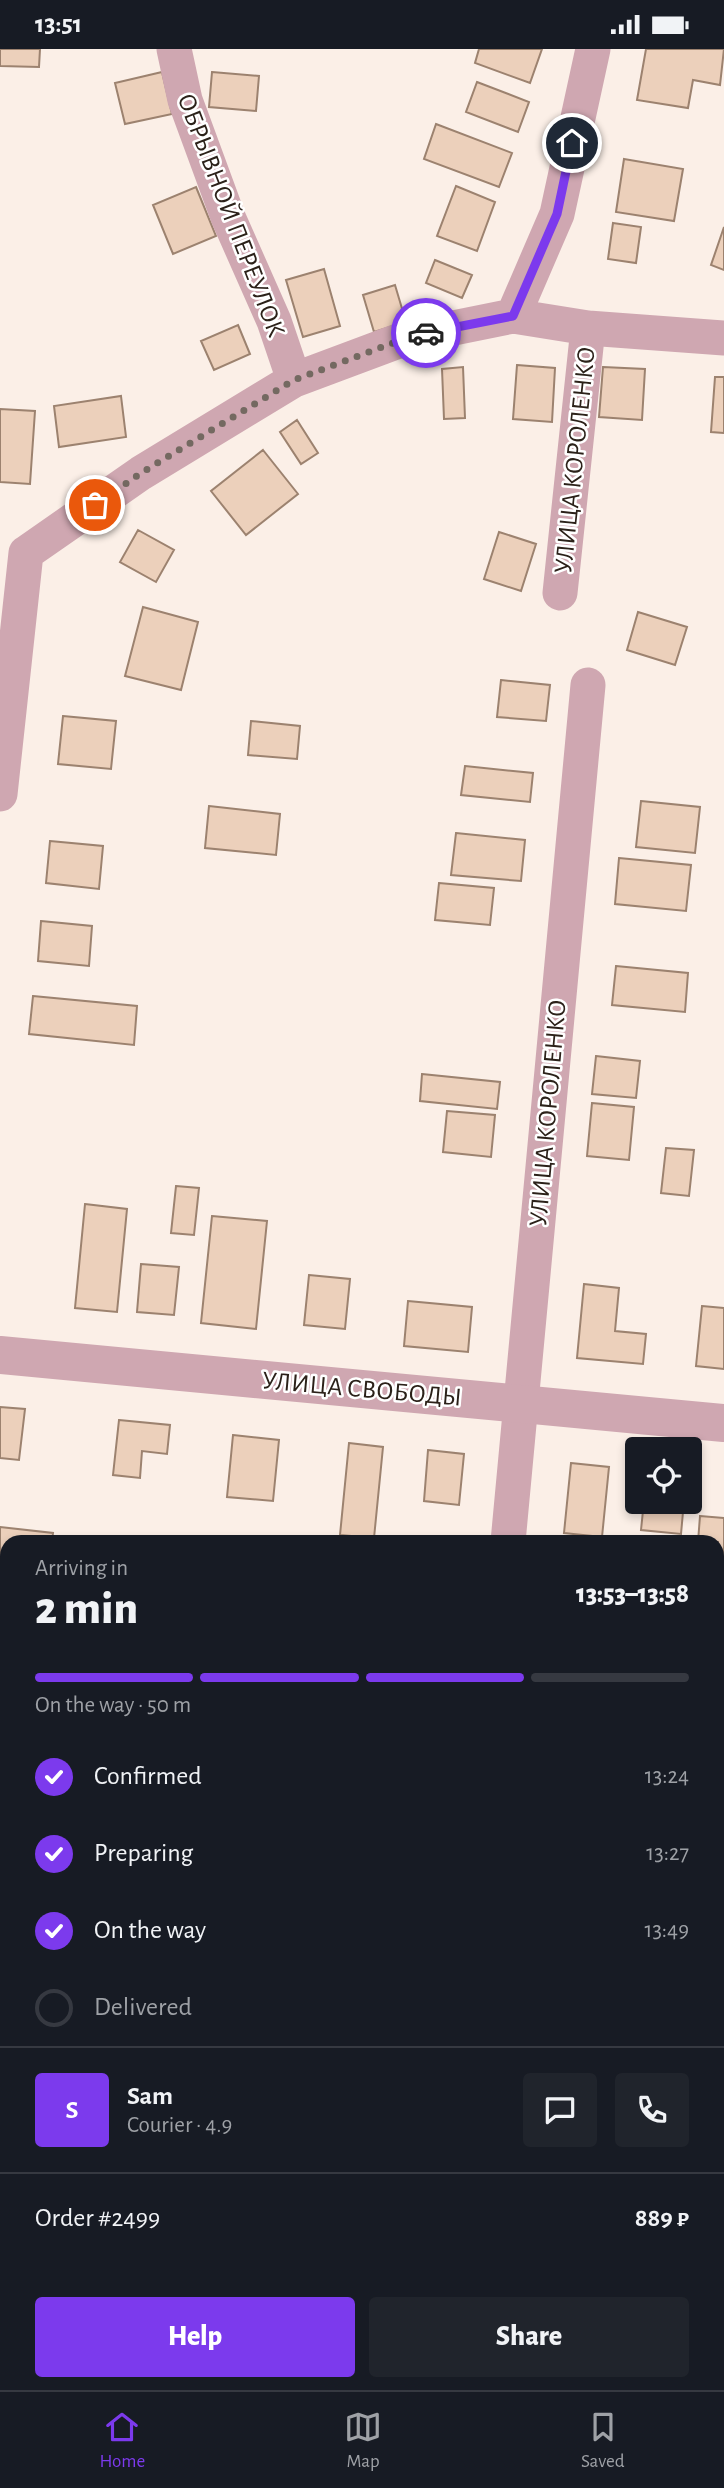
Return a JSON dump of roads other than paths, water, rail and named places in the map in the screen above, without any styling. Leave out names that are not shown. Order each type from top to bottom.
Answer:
[{"type":"street","name":"ОБРЫВНОЙ ПЕРЕУЛОК","points":[[174,49],[185,100],[228,217],[274,321],[294,380]]},
{"type":"street","points":[[513,316],[557,214],[593,49]]},
{"type":"street","points":[[0,794],[13,552],[294,380],[409,337],[513,316],[588,328],[724,338]]},
{"type":"street","name":"УЛИЦА КОРОЛЕНКО","points":[[560,593],[588,328]]},
{"type":"street","name":"УЛИЦА КОРОЛЕНКО","points":[[509,1535],[588,685]]},
{"type":"street","name":"УЛИЦА СВОБОДЫ","points":[[0,1355],[724,1423]]}]
